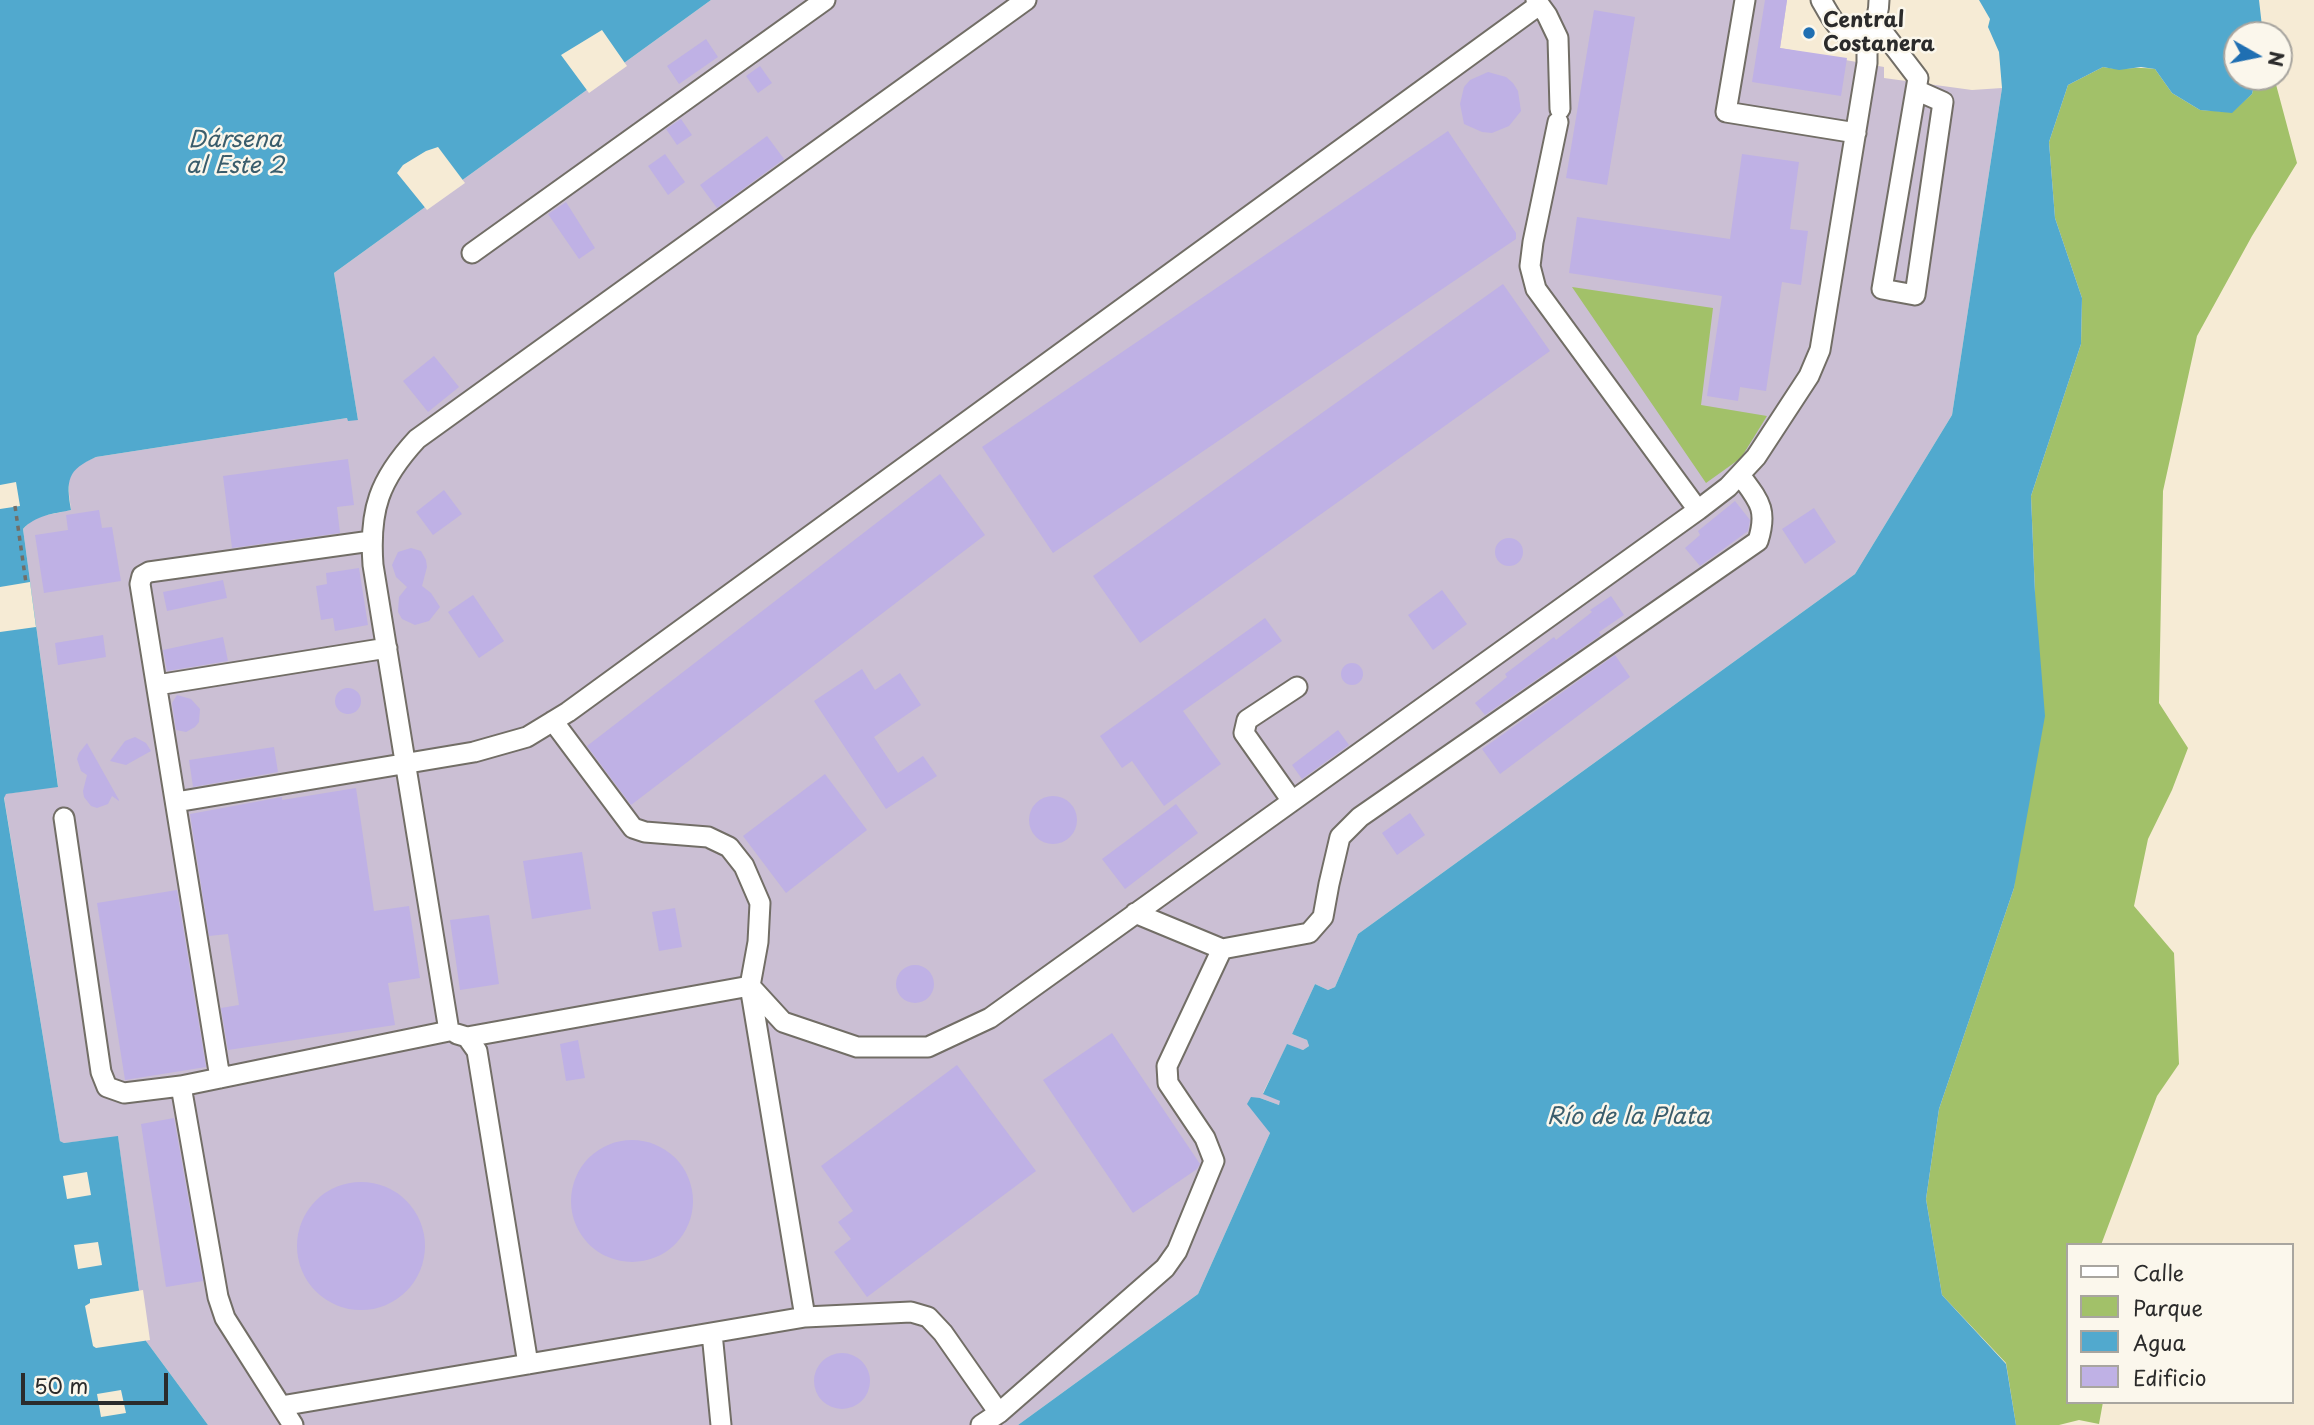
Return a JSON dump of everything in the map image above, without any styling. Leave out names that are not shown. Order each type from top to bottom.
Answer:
[{"type":"street","points":[[472,253],[825,0]]},
{"type":"street","points":[[528,1364],[477,1051],[458,1034],[406,764],[373,565],[374,507],[392,470],[417,439],[1026,0]]},
{"type":"street","points":[[1745,0],[1726,112],[1856,133]]},
{"type":"street","points":[[1821,0],[1844,33],[1854,36],[1871,29]]},
{"type":"street","points":[[750,986],[783,1022],[857,1047],[928,1047],[990,1018],[1698,510],[1740,475],[1756,457],[1809,376],[1820,350],[1871,29],[1879,0]]},
{"type":"street","points":[[176,802],[474,752],[527,737],[553,721],[1537,2],[1558,38],[1559,115],[1533,242],[1530,266],[1536,289],[1698,510]]},
{"type":"street","points":[[1871,29],[1918,78],[1882,289],[1915,295],[1943,102],[1916,90]]},
{"type":"street","points":[[1135,913],[1222,949],[1309,933],[1324,917],[1340,837],[1360,817],[1758,541],[1764,522],[1758,500],[1740,475]]},
{"type":"street","points":[[220,1078],[140,584],[142,576],[149,572],[372,541]]},
{"type":"street","points":[[157,685],[387,648]]},
{"type":"street","points":[[1292,801],[1244,733],[1247,720],[1297,687]]},
{"type":"street","points":[[553,721],[633,828],[645,832],[708,838],[729,847],[744,866],[760,903],[758,942],[750,986],[805,1317]]},
{"type":"street","points":[[64,818],[101,1072],[107,1087],[124,1093],[181,1086],[458,1034],[750,986]]},
{"type":"street","points":[[981,1425],[999,1413],[1165,1268],[1177,1251],[1214,1161],[1205,1138],[1168,1083],[1167,1066],[1222,949]]},
{"type":"street","points":[[181,1086],[218,1297],[225,1318],[293,1425]]},
{"type":"street","points":[[281,1406],[805,1317],[911,1312],[928,1317],[943,1333],[999,1413]]},
{"type":"street","points":[[712,1333],[721,1425]]},
{"type":"path","points":[[15,506],[26,583]]},
{"type":"shaded area","points":[[711,0],[1787,0],[1780,48],[1884,67],[1884,78],[1972,90],[2002,88],[1952,415],[1855,574],[1358,934],[1335,987],[1328,990],[1315,984],[1292,1034],[1307,1040],[1309,1046],[1303,1050],[1287,1045],[1263,1093],[1281,1101],[1279,1105],[1260,1098],[1270,1133],[1198,1294],[1018,1425],[208,1425],[146,1341],[118,1137],[64,1143],[60,1141],[4,797],[5,794],[58,786],[23,529],[42,516],[71,510],[69,478],[78,465],[96,457],[347,418],[358,420],[334,273]]},
{"type":"green space","points":[[2103,67],[2155,69],[2172,93],[2200,110],[2232,112],[2253,91],[2278,91],[2297,163],[2252,236],[2197,336],[2163,491],[2159,703],[2188,748],[2172,790],[2148,839],[2134,906],[2174,953],[2179,1064],[2157,1096],[2102,1243],[2066,1243],[2066,1404],[2103,1404],[2099,1424],[2079,1420],[2059,1425],[2016,1425],[2006,1363],[1942,1295],[1926,1199],[1939,1109],[2014,888],[2035,593],[2031,496],[2081,344],[2082,298],[2055,218],[2049,142],[2068,85]]},
{"type":"green space","points":[[1572,287],[1713,308],[1701,405],[1767,416],[1741,458],[1706,483]]},
{"type":"water","name":"Dársena al Este 2","points":[[0,0],[711,0],[334,273],[358,420],[348,421],[347,418],[96,457],[79,467],[71,477],[71,510],[39,518],[23,529],[58,787],[6,794],[4,798],[60,1141],[64,1143],[118,1136],[146,1341],[208,1425],[0,1425]]},
{"type":"water","name":"Río de la Plata","points":[[1979,0],[2259,0],[2261,21],[2223,21],[2223,91],[2253,91],[2232,113],[2200,110],[2172,93],[2155,69],[2141,67],[2119,70],[2103,67],[2068,85],[2049,142],[2055,218],[2082,298],[2081,344],[2031,496],[2035,593],[2045,716],[2014,888],[1939,1109],[1926,1199],[1942,1295],[2006,1364],[2016,1425],[1018,1425],[1198,1294],[1270,1133],[1247,1104],[1251,1097],[1279,1105],[1280,1101],[1263,1094],[1287,1044],[1303,1050],[1309,1046],[1307,1040],[1292,1034],[1315,984],[1328,990],[1335,987],[1358,934],[1855,574],[1952,415],[2002,88],[1999,52],[1988,27],[1990,19]]},
{"type":"pier","points":[[602,30],[627,66],[589,93],[561,55]]},
{"type":"pier","points":[[438,147],[465,183],[427,210],[397,173],[403,165]]},
{"type":"pier","points":[[16,482],[20,506],[0,509],[0,485]]},
{"type":"pier","points":[[30,582],[36,627],[0,632],[0,587]]},
{"type":"pier","points":[[87,1172],[91,1195],[67,1199],[63,1176]]},
{"type":"pier","points":[[98,1242],[102,1265],[78,1269],[74,1245]]},
{"type":"pier","points":[[143,1290],[150,1340],[96,1348],[93,1346],[85,1306],[90,1303],[90,1299]]},
{"type":"pier","points":[[121,1390],[126,1413],[101,1417],[97,1394]]},
{"type":"building","points":[[1765,0],[1787,0],[1780,48],[1847,58],[1841,96],[1752,82]]},
{"type":"building","points":[[1594,10],[1635,17],[1607,185],[1566,178]]},
{"type":"building","points":[[706,39],[718,57],[679,84],[667,66]]},
{"type":"building","points":[[760,66],[772,83],[758,93],[746,76]]},
{"type":"building","points":[[1488,72],[1506,77],[1513,83],[1518,91],[1521,111],[1509,126],[1492,133],[1482,132],[1464,124],[1460,104],[1464,87],[1470,80]]},
{"type":"building","points":[[681,119],[692,135],[677,145],[666,129]]},
{"type":"building","points":[[1448,131],[1516,233],[1516,239],[1053,553],[982,447]]},
{"type":"building","points":[[767,136],[784,159],[717,208],[700,185]]},
{"type":"building","points":[[665,154],[685,182],[668,195],[648,166]]},
{"type":"building","points":[[1742,154],[1799,162],[1790,229],[1808,231],[1801,285],[1782,282],[1766,391],[1740,387],[1738,401],[1707,396],[1722,296],[1569,273],[1577,217],[1730,239]]},
{"type":"building","points":[[566,202],[595,248],[579,259],[548,214]]},
{"type":"building","points":[[1503,284],[1550,351],[1140,643],[1093,576]]},
{"type":"building","points":[[434,356],[459,387],[428,412],[403,381]]},
{"type":"building","points":[[348,459],[354,505],[337,507],[340,533],[232,548],[223,476]]},
{"type":"building","points":[[940,474],[985,535],[631,805],[587,746]]},
{"type":"building","points":[[444,490],[462,514],[433,535],[416,512]]},
{"type":"building","points":[[1735,501],[1750,520],[1748,531],[1700,566],[1685,548],[1700,535],[1698,531]]},
{"type":"building","points":[[1814,508],[1836,542],[1805,564],[1782,529]]},
{"type":"building","points":[[99,510],[102,528],[112,527],[121,581],[44,593],[35,535],[68,530],[66,515]]},
{"type":"building","points":[[1509,538],[1519,542],[1523,552],[1519,562],[1509,566],[1499,562],[1495,552],[1499,542]]},
{"type":"building","points":[[411,548],[421,551],[426,560],[422,586],[431,593],[440,607],[429,621],[415,625],[402,619],[398,612],[399,597],[407,587],[396,577],[392,565],[398,552]]},
{"type":"building","points":[[359,568],[368,625],[335,631],[333,618],[321,620],[316,586],[327,584],[326,573]]},
{"type":"building","points":[[223,580],[227,598],[167,611],[163,592]]},
{"type":"building","points":[[1442,590],[1467,624],[1433,650],[1408,615]]},
{"type":"building","points":[[473,595],[504,641],[479,658],[448,612]]},
{"type":"building","points":[[1611,596],[1624,615],[1599,632],[1601,635],[1485,715],[1475,703],[1507,677],[1505,674],[1554,637],[1556,640],[1592,612],[1590,610]]},
{"type":"building","points":[[1265,618],[1282,641],[1183,711],[1221,764],[1164,806],[1132,761],[1122,768],[1100,736]]},
{"type":"building","points":[[103,635],[106,657],[58,665],[55,643]]},
{"type":"building","points":[[223,637],[228,661],[167,671],[163,650]]},
{"type":"building","points":[[1615,655],[1630,677],[1500,774],[1482,749]]},
{"type":"building","points":[[1352,663],[1360,666],[1363,674],[1360,682],[1352,685],[1344,682],[1341,674],[1344,666]]},
{"type":"building","points":[[862,669],[875,690],[900,673],[921,705],[874,737],[898,773],[923,756],[937,776],[886,809],[814,701]]},
{"type":"building","points":[[348,688],[357,692],[361,701],[357,710],[348,714],[339,710],[335,701],[339,692]]},
{"type":"building","points":[[177,695],[191,699],[200,709],[199,722],[186,732],[176,730],[172,703]]},
{"type":"building","points":[[1338,730],[1349,745],[1302,779],[1292,765]]},
{"type":"building","points":[[135,737],[146,743],[151,751],[126,765],[110,761],[125,741]]},
{"type":"building","points":[[87,743],[119,801],[112,796],[108,804],[97,808],[91,806],[84,797],[87,775],[81,771],[77,759]]},
{"type":"building","points":[[274,747],[278,772],[193,787],[189,760]]},
{"type":"building","points":[[825,774],[867,830],[786,893],[743,836]]},
{"type":"building","points":[[356,788],[374,911],[409,906],[420,978],[388,983],[395,1025],[228,1050],[221,1008],[239,1005],[228,934],[209,936],[190,814],[282,797],[282,800]]},
{"type":"building","points":[[1053,796],[1070,803],[1077,820],[1070,837],[1053,844],[1036,837],[1029,820],[1036,803]]},
{"type":"building","points":[[1176,804],[1198,833],[1125,889],[1102,859]]},
{"type":"building","points":[[1410,813],[1425,835],[1397,855],[1382,833]]},
{"type":"building","points":[[582,852],[591,909],[532,919],[523,861]]},
{"type":"building","points":[[177,890],[206,1067],[125,1080],[97,903]]},
{"type":"building","points":[[675,908],[682,947],[659,951],[652,912]]},
{"type":"building","points":[[489,915],[499,984],[460,990],[450,920]]},
{"type":"building","points":[[915,965],[928,971],[934,984],[928,997],[915,1003],[902,997],[896,984],[902,971]]},
{"type":"building","points":[[1112,1033],[1200,1164],[1197,1169],[1133,1213],[1043,1080]]},
{"type":"building","points":[[578,1040],[585,1078],[566,1081],[560,1044]]},
{"type":"building","points":[[957,1065],[1036,1171],[867,1297],[834,1252],[851,1239],[838,1222],[853,1211],[821,1166]]},
{"type":"building","points":[[174,1118],[203,1281],[166,1287],[141,1124]]},
{"type":"building","points":[[632,1140],[655,1145],[675,1158],[688,1178],[693,1201],[688,1224],[675,1244],[655,1257],[632,1262],[609,1257],[589,1244],[576,1224],[571,1201],[576,1178],[589,1158],[609,1145]]},
{"type":"building","points":[[361,1182],[385,1187],[406,1201],[420,1222],[425,1246],[420,1270],[406,1291],[385,1305],[361,1310],[337,1305],[316,1291],[302,1270],[297,1246],[302,1222],[316,1201],[337,1187]]},
{"type":"building","points":[[837,1353],[847,1353],[862,1361],[868,1370],[868,1392],[862,1401],[847,1409],[837,1409],[819,1397],[814,1386],[814,1376],[826,1358]]},
{"type":"place","name":"Central Costanera","points":[[1809,33]]}]
